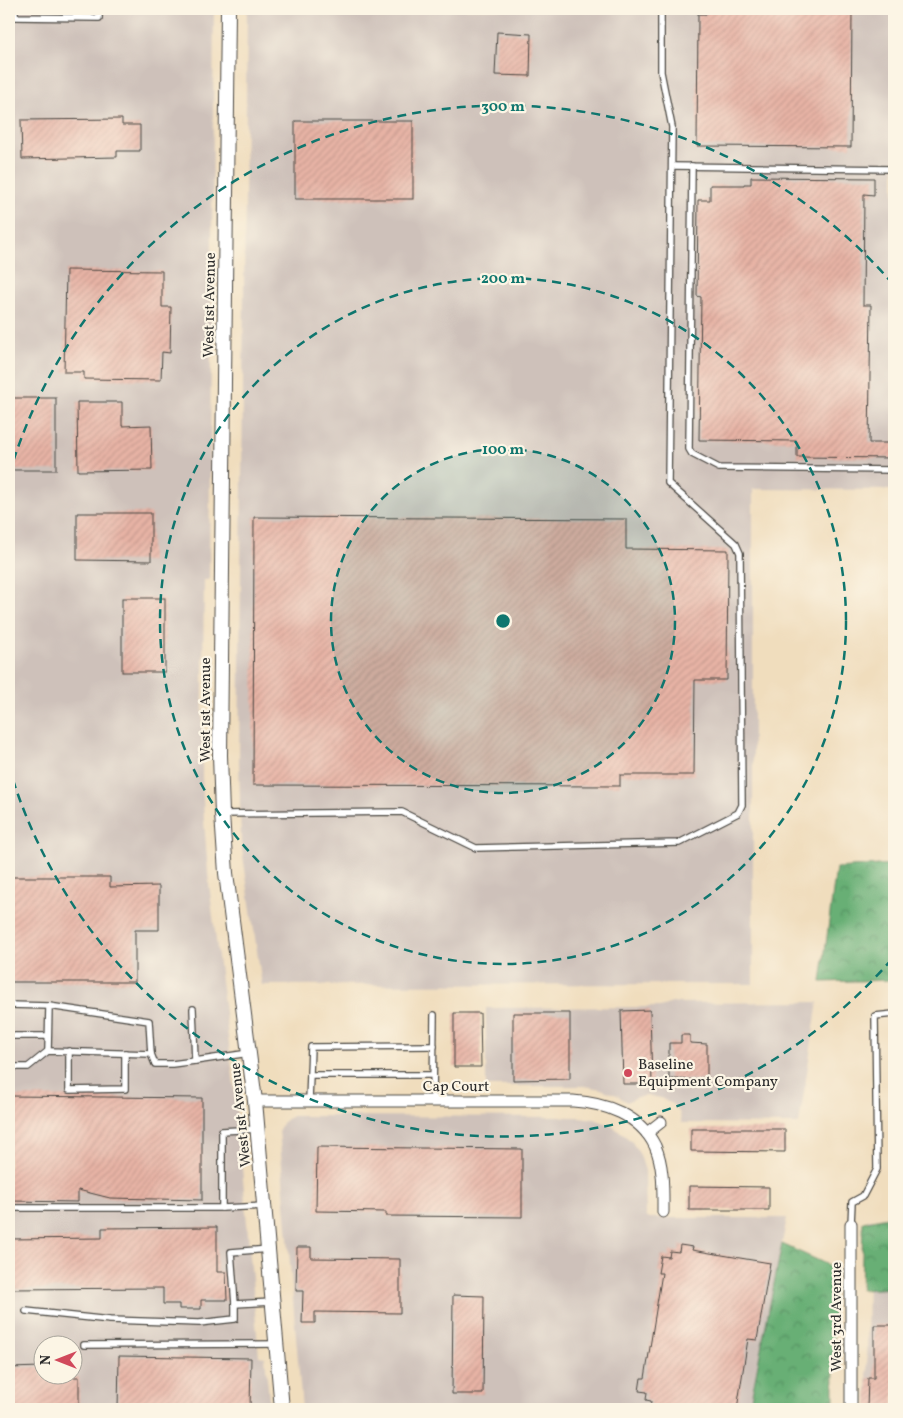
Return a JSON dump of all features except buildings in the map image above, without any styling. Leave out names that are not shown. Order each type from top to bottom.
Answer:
[{"type":"street","name":"West 1st Avenue","points":[[228,9],[220,755],[222,814],[226,873],[258,1129],[282,1409]]},
{"type":"street","name":"Cap Court","points":[[255,1101],[584,1102],[608,1108],[633,1120],[647,1133],[656,1148],[663,1184],[663,1212]]},
{"type":"street","points":[[647,1133],[662,1122]]},
{"type":"street","name":"West 3rd Avenue","points":[[851,1224],[851,1409]]},
{"type":"lane","points":[[15,9],[15,18],[99,18],[99,9]]},
{"type":"lane","points":[[222,814],[402,812],[476,848],[679,844],[738,813],[742,805],[740,553],[736,544],[668,483],[672,127],[660,72],[661,9]]},
{"type":"lane","points":[[672,166],[894,169]]},
{"type":"lane","points":[[692,166],[689,448],[692,454],[719,468],[894,470]]},
{"type":"lane","points":[[9,1005],[49,1006],[150,1022],[151,1054],[155,1064],[172,1064],[249,1053]]},
{"type":"lane","points":[[48,1051],[49,1006]]},
{"type":"lane","points":[[193,1008],[195,1061]]},
{"type":"lane","points":[[851,1224],[852,1202],[863,1196],[877,1169],[875,1016],[894,1014]]},
{"type":"lane","points":[[433,1101],[434,1015]]},
{"type":"lane","points":[[9,1036],[48,1036]]},
{"type":"lane","points":[[309,1101],[311,1047],[434,1046]]},
{"type":"lane","points":[[9,1067],[28,1067],[48,1051],[151,1054]]},
{"type":"lane","points":[[69,1051],[69,1090],[125,1089],[125,1053]]},
{"type":"lane","points":[[310,1075],[433,1075]]},
{"type":"lane","points":[[222,1208],[222,1131],[258,1129]]},
{"type":"lane","points":[[9,1208],[222,1208],[265,1206]]},
{"type":"lane","points":[[26,1311],[110,1320],[199,1323],[235,1319],[231,1252],[269,1249]]},
{"type":"lane","points":[[235,1304],[273,1302]]},
{"type":"lane","points":[[84,1345],[277,1344]]},
{"type":"shaded area","points":[[9,9],[214,9],[209,580],[204,580],[202,776],[209,884],[236,1101],[259,1356],[265,1357],[270,1409],[9,1409]]},
{"type":"shaded area","points":[[247,9],[894,9],[894,490],[753,489],[753,984],[262,985],[241,842],[239,760]]},
{"type":"shaded area","points":[[818,1002],[799,1124],[682,1123],[679,1112],[672,1104],[661,1098],[637,1097],[627,1102],[617,1095],[601,1089],[584,1086],[486,1086],[486,1008],[660,1007],[672,1003]]},
{"type":"shaded area","points":[[293,1116],[580,1117],[594,1119],[608,1124],[621,1132],[632,1142],[640,1155],[645,1171],[646,1218],[787,1218],[749,1409],[302,1409],[279,1130],[282,1123]]},
{"type":"shaded area","points":[[868,1219],[894,1219],[894,1409],[867,1409]]},
{"type":"green space","points":[[894,864],[894,980],[821,982],[836,868]]},
{"type":"green space","points":[[894,1121],[894,1288],[861,1290],[863,1222],[887,1217]]},
{"type":"green space","points":[[782,1244],[833,1267],[834,1409],[749,1409]]},
{"type":"place","name":"Baseline Equipment Company","points":[[628,1073]]}]
